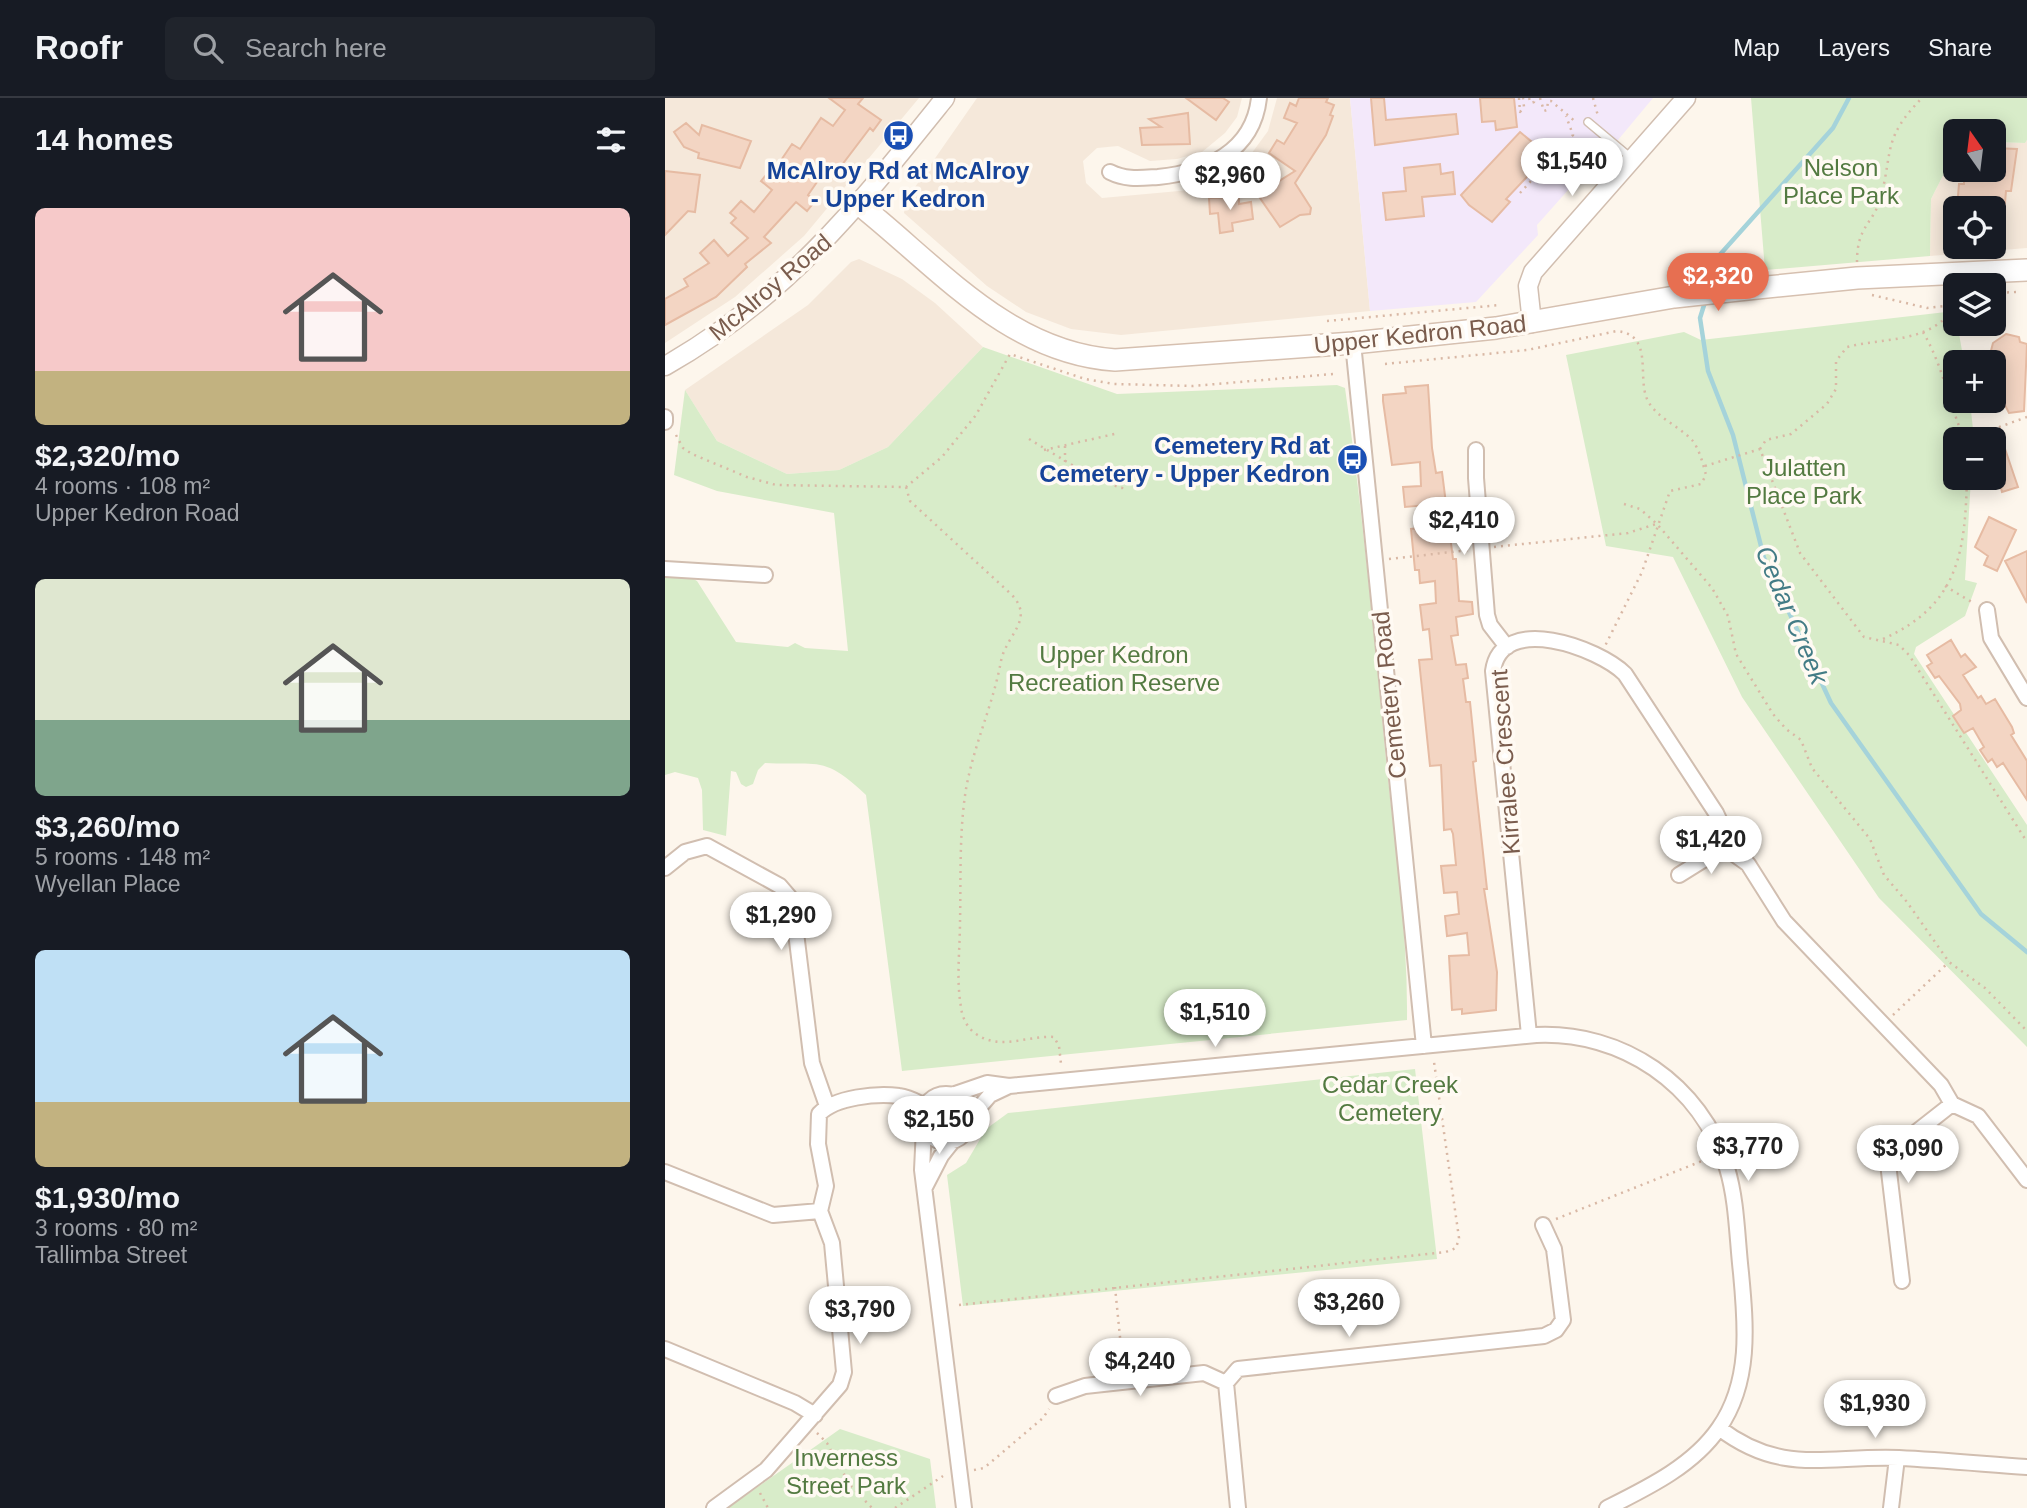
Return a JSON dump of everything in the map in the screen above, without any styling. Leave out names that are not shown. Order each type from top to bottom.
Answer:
[{"type":"main road","name":"Upper Kedron Road","points":[[860,205],[1001,321],[1041,342],[1079,354],[1115,360],[1353,343],[1532,323],[1674,298],[1857,278],[2027,270]]},
{"type":"street","name":"McAlroy Road","points":[[665,366],[754,307],[808,260],[860,205],[945,98]]},
{"type":"street","points":[[1109,172],[1135,179],[1183,174],[1216,163],[1235,148],[1250,129],[1259,98]]},
{"type":"street","points":[[1532,323],[1528,286],[1533,272],[1686,98]]},
{"type":"street","name":"Cemetery Road","points":[[1353,343],[1424,1046]]},
{"type":"street","points":[[1476,450],[1488,622],[1507,647]]},
{"type":"street","points":[[665,569],[765,575]]},
{"type":"street","points":[[1987,610],[1991,638],[2027,698]]},
{"type":"street","name":"Kirralee Crescent","points":[[1529,1035],[1493,674],[1496,661],[1507,647],[1524,641],[1550,641],[1582,647],[1618,667],[1645,701],[1716,813],[1724,847]]},
{"type":"street","points":[[665,868],[685,852],[707,846],[719,850],[786,891],[792,900],[812,1063],[827,1105]]},
{"type":"street","points":[[1679,875],[1724,847],[1748,864],[1784,921],[1941,1085],[1952,1104],[1978,1116],[2027,1181]]},
{"type":"street","points":[[925,1187],[941,1156],[953,1141],[965,1133],[970,1118],[990,1095],[1009,1086],[1529,1035],[1586,1038],[1639,1058],[1664,1075],[1687,1096],[1718,1144],[1731,1185],[1747,1336],[1741,1375],[1719,1428],[1672,1472],[1607,1508]]},
{"type":"street","points":[[964,1508],[922,1170],[925,1107],[936,1097],[953,1095],[987,1083],[996,1082],[1009,1086]]},
{"type":"street","points":[[953,1095],[966,1106],[970,1118]]},
{"type":"street","points":[[714,1508],[753,1481],[840,1385],[844,1372],[832,1243],[820,1210],[826,1186],[818,1125],[820,1114],[827,1105],[898,1096],[925,1107]]},
{"type":"street","points":[[1902,1281],[1888,1155],[1952,1104]]},
{"type":"street","points":[[924,1128],[935,1139],[953,1141]]},
{"type":"street","points":[[665,1172],[773,1215],[820,1210]]},
{"type":"street","points":[[1238,1508],[1226,1383],[1238,1369],[1544,1336],[1556,1330],[1563,1320],[1554,1249],[1543,1224]]},
{"type":"street","points":[[665,1349],[795,1403],[811,1419]]},
{"type":"street","points":[[1056,1396],[1085,1386],[1204,1373],[1226,1383]]},
{"type":"street","points":[[1719,1428],[1748,1448],[1793,1461],[1897,1458],[2027,1467]]},
{"type":"street","points":[[1891,1508],[1897,1458]]},
{"type":"lane","points":[[1586,126],[1632,159]]},
{"type":"path","points":[[1540,98],[1544,111],[1549,100],[1586,126]]},
{"type":"path","points":[[1857,267],[1860,232],[1881,196],[1890,139],[1922,98]]},
{"type":"path","points":[[1520,193],[1573,135],[1564,113]]},
{"type":"path","points":[[1870,295],[1911,306],[1943,306]]},
{"type":"path","points":[[1327,321],[1500,305]]},
{"type":"path","points":[[1704,467],[1761,449],[1766,440],[1791,434],[1826,404],[1836,389],[1836,361],[1847,346],[1905,340],[1943,320]]},
{"type":"path","points":[[1385,364],[1527,350],[1617,331],[1626,332],[1639,345],[1645,362],[1647,399],[1655,410],[1694,442],[1706,475],[1701,484],[1670,491],[1642,572],[1600,655]]},
{"type":"path","points":[[1923,332],[1941,365],[1948,400],[1960,427]]},
{"type":"path","points":[[676,435],[687,452],[745,477],[776,485],[881,484],[906,487],[942,457],[976,415],[1010,354],[1085,379],[1114,384],[1193,386],[1333,374]]},
{"type":"path","points":[[1999,427],[2027,417]]},
{"type":"path","points":[[1044,450],[1065,443],[1119,433]]},
{"type":"path","points":[[1029,439],[1097,480],[1122,488],[1137,466]]},
{"type":"path","points":[[1065,443],[1065,462]]},
{"type":"path","points":[[1761,449],[1800,553],[1864,636],[1899,645],[1909,654],[2027,842]]},
{"type":"path","points":[[906,487],[910,501],[1012,594],[1022,614],[1019,627],[1002,654],[993,700],[975,747],[964,800],[959,973],[963,1017],[975,1034],[993,1040],[1014,1042],[1054,1037],[1059,1046],[1061,1064]]},
{"type":"path","points":[[1882,640],[1926,612],[1945,586],[1962,552],[1966,490]]},
{"type":"path","points":[[1624,504],[1640,509],[1657,524],[1712,588],[1728,617],[1736,654],[1773,714],[1801,740],[1812,768],[1870,839],[1884,875],[1907,902],[1949,962],[1985,988],[2027,1031]]},
{"type":"path","points":[[1375,560],[1627,533],[1657,524]]},
{"type":"path","points":[[1945,586],[1987,610]]},
{"type":"path","points":[[1882,1025],[1949,962]]},
{"type":"path","points":[[959,1305],[1446,1252],[1456,1248],[1459,1238],[1434,1062]]},
{"type":"path","points":[[1543,1224],[1707,1159]]},
{"type":"path","points":[[1115,1287],[1125,1381]]},
{"type":"path","points":[[974,1470],[984,1468],[1043,1418],[1056,1396]]},
{"type":"path","points":[[811,1419],[850,1485],[872,1508]]},
{"type":"path","points":[[895,1508],[943,1476]]},
{"type":"path","points":[[753,1481],[768,1508]]},
{"type":"shaded area","points":[[665,98],[919,98],[804,236],[735,297],[665,343]]},
{"type":"shaded area","points":[[977,98],[1242,98],[1237,117],[1225,133],[1202,152],[1177,159],[1150,161],[1118,146],[1097,148],[1083,161],[1086,183],[1102,198],[1190,190],[1216,183],[1246,161],[1268,131],[1277,98],[1350,98],[1370,311],[1121,335],[1071,329],[1026,312],[987,286],[904,213],[906,200]]},
{"type":"shaded area","points":[[1350,98],[1653,98],[1613,146],[1609,144],[1537,225],[1538,235],[1476,302],[1370,311]]},
{"type":"shaded area","points":[[2027,140],[2027,248],[2006,250],[2006,196],[1943,196],[1943,255],[1930,256],[1931,199],[1943,176],[1943,182],[2006,182],[2006,142],[2025,143]]},
{"type":"shaded area","points":[[859,259],[902,279],[935,303],[983,347],[888,447],[839,470],[787,474],[717,441],[685,390],[808,305],[851,262]]},
{"type":"green space","name":"Nelson Place Park","points":[[1751,98],[2027,98],[2025,143],[2006,142],[2006,119],[1943,119],[1943,176],[1931,199],[1930,256],[1765,270]]},
{"type":"green space","name":"Julatten Place Park","points":[[1943,312],[1943,336],[1959,336],[1962,350],[1943,350],[1943,413],[1971,413],[1973,427],[1943,427],[1943,490],[1970,490],[1965,580],[1977,583],[1965,616],[1916,647],[1914,654],[2027,825],[2027,1047],[1879,898],[1742,697],[1673,557],[1606,546],[1566,355],[1684,332],[1701,340]]},
{"type":"green space","name":"Upper Kedron Recreation Reserve","points":[[983,347],[1117,394],[1337,385],[1345,388],[1363,531],[1401,895],[1407,1020],[902,1071],[866,795],[840,773],[819,765],[765,763],[758,770],[753,784],[746,787],[741,784],[736,772],[731,771],[726,836],[703,830],[702,790],[698,778],[675,772],[665,775],[665,575],[686,575],[697,581],[736,642],[788,647],[795,643],[805,648],[848,651],[834,513],[717,491],[674,475],[685,390],[717,441],[787,474],[839,470],[888,447]]},
{"type":"green space","name":"Cedar Creek Cemetery","points":[[1415,1069],[1437,1259],[963,1306],[947,1175],[966,1163],[986,1129],[1008,1113]]},
{"type":"green space","name":"Inverness Street Park","points":[[840,1429],[930,1459],[936,1508],[728,1508]]},
{"type":"building","points":[[829,98],[863,98],[858,104],[881,120],[873,131],[870,128],[832,178],[824,172],[808,195],[815,201],[807,211],[796,202],[764,237],[771,243],[745,264],[747,267],[716,297],[665,325],[665,299],[688,286],[684,279],[709,263],[700,253],[714,240],[728,256],[748,238],[731,223],[736,218],[730,213],[741,201],[754,212],[772,190],[761,181],[773,167],[775,169],[792,144],[800,149],[821,118],[833,126],[845,110]]},
{"type":"building","points":[[1186,98],[1223,98],[1229,102],[1216,120]]},
{"type":"building","points":[[1299,98],[1328,98],[1326,102],[1334,105],[1330,115],[1333,116],[1326,135],[1295,183],[1311,208],[1310,214],[1300,215],[1280,227],[1260,198],[1271,192],[1268,188],[1295,171],[1269,153],[1277,140],[1284,144],[1297,123],[1284,118],[1290,103],[1296,106]]},
{"type":"building","points":[[1371,98],[1384,98],[1386,120],[1456,114],[1458,134],[1375,145]]},
{"type":"building","points":[[1480,98],[1514,98],[1517,127],[1496,130],[1495,121],[1482,122]]},
{"type":"building","points":[[1188,113],[1190,144],[1142,145],[1140,128],[1161,127],[1149,119]]},
{"type":"building","points":[[686,123],[699,135],[702,125],[751,141],[740,168],[698,158],[699,153],[684,147],[674,132]]},
{"type":"building","points":[[1520,132],[1532,142],[1528,147],[1540,157],[1537,161],[1540,163],[1506,199],[1510,202],[1492,222],[1469,205],[1461,195]]},
{"type":"building","points":[[2006,149],[2017,149],[2011,191],[2006,191],[2006,196],[1958,196],[1959,184],[2006,182]]},
{"type":"building","points":[[1440,164],[1441,174],[1453,172],[1455,194],[1422,197],[1424,216],[1386,220],[1383,193],[1406,191],[1404,168]]},
{"type":"building","points":[[665,171],[700,175],[695,212],[688,211],[665,235]]},
{"type":"building","points":[[1239,197],[1239,204],[1251,202],[1253,219],[1232,223],[1233,231],[1220,233],[1218,213],[1210,214],[1209,198]]},
{"type":"building","points":[[2006,334],[2019,337],[2020,342],[2027,344],[2024,411],[2009,413],[2006,407],[2006,350],[1991,350],[1993,343]]},
{"type":"building","points":[[1428,385],[1432,448],[1436,473],[1442,472],[1453,559],[1456,559],[1459,601],[1472,602],[1473,614],[1456,617],[1458,635],[1451,636],[1456,665],[1466,664],[1468,678],[1463,679],[1466,702],[1470,702],[1476,761],[1473,762],[1487,889],[1484,889],[1497,972],[1496,1010],[1462,1014],[1462,1009],[1452,1010],[1449,956],[1469,955],[1467,933],[1447,936],[1445,916],[1459,914],[1457,892],[1444,893],[1441,866],[1456,865],[1453,834],[1451,829],[1444,830],[1441,765],[1430,766],[1419,660],[1432,659],[1429,629],[1423,630],[1420,605],[1436,603],[1435,581],[1420,583],[1419,570],[1415,570],[1411,529],[1429,527],[1427,505],[1405,507],[1403,487],[1421,486],[1420,462],[1392,465],[1383,401],[1383,395],[1406,393],[1405,387]]},
{"type":"building","points":[[2006,452],[2018,487],[2002,492],[2006,490]]},
{"type":"building","points":[[1989,517],[2016,530],[1997,571],[1984,565],[1988,556],[1975,547]]},
{"type":"building","points":[[2027,551],[2027,603],[2005,561]]},
{"type":"building","points":[[1951,640],[1961,657],[1965,654],[1976,667],[1963,675],[1978,698],[1981,696],[1986,704],[1995,699],[2012,727],[2014,733],[2011,735],[2027,761],[2027,800],[2003,763],[1997,767],[1992,759],[1988,762],[1980,750],[1984,747],[1973,728],[1964,733],[1953,716],[1961,710],[1960,704],[1939,676],[1935,678],[1927,666],[1932,663],[1927,655]]},
{"type":"waterway","name":"Cedar Creek","points":[[1709,287],[1716,259],[1833,128],[1849,98]]},
{"type":"waterway","name":"Cedar Creek","points":[[1705,302],[1700,318],[1708,371],[1733,435],[1764,558],[1831,703],[1981,914],[2027,952]]},
{"type":"place","name":"McAlroy Rd at McAlroy - Upper Kedron","points":[[898,136]]},
{"type":"place","name":"Cemetery Rd at Cemetery - Upper Kedron","points":[[1353,459]]}]
